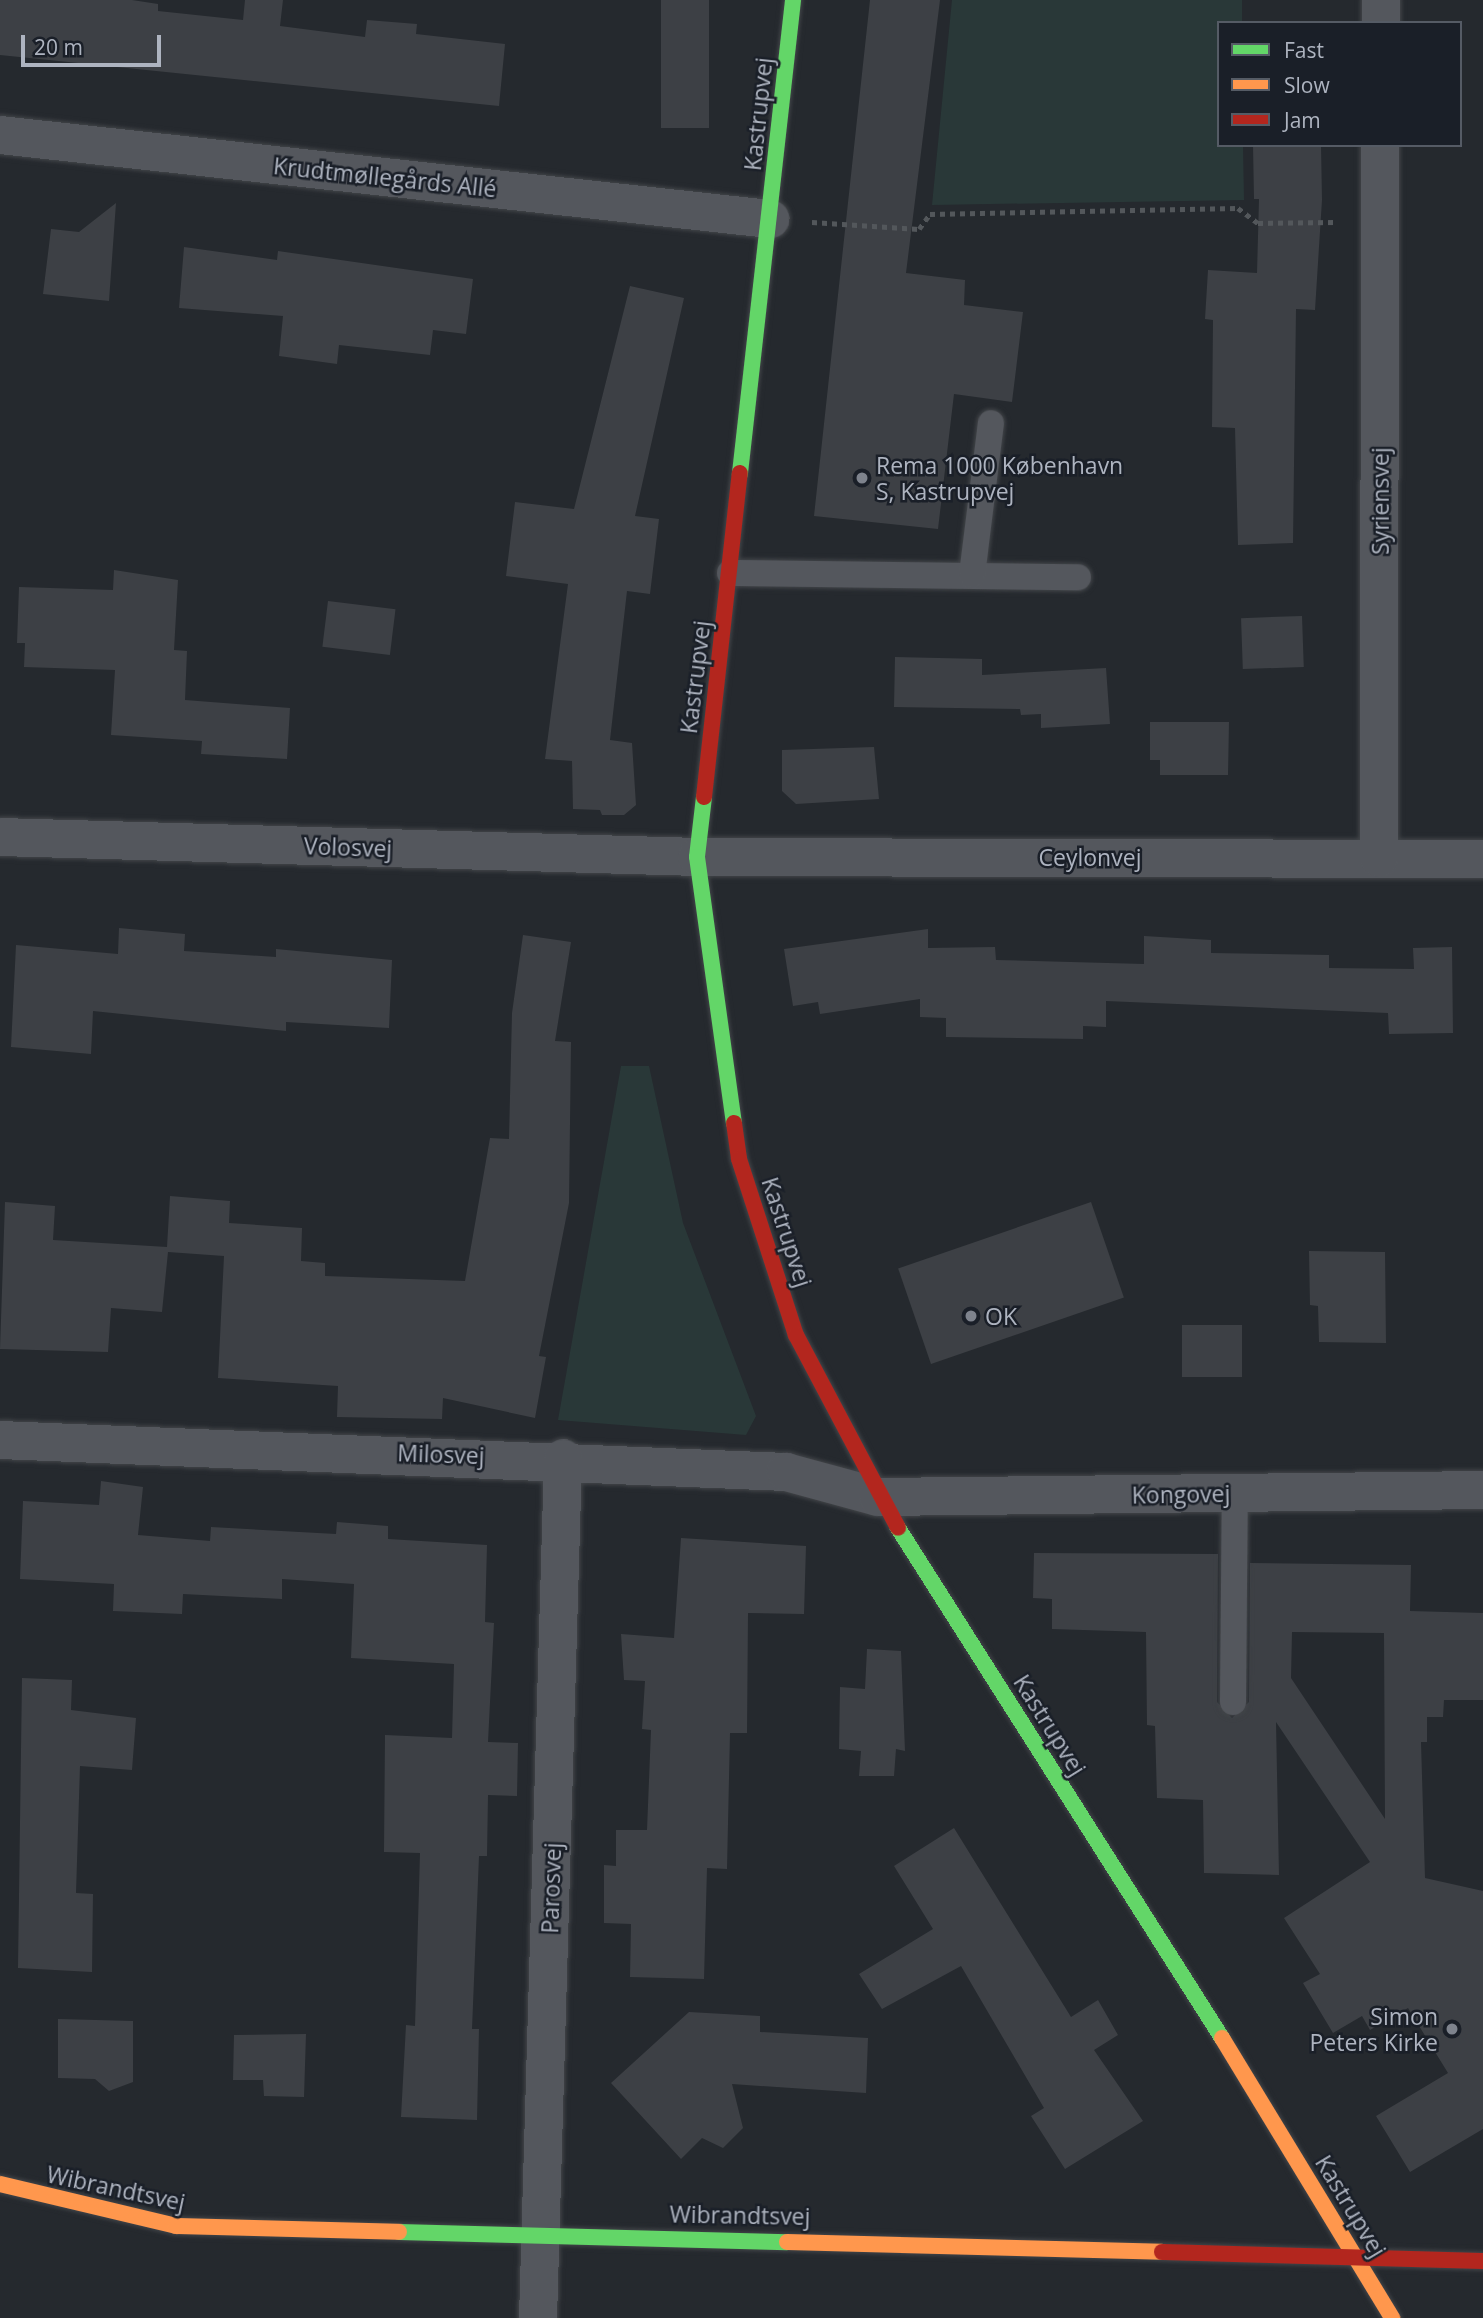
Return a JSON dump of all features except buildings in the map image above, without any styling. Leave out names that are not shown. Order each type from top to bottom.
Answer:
[{"type":"street","name":"Kastrupvej","points":[[793,0],[697,857],[739,1158],[796,1335],[878,1497],[1392,2318]]},
{"type":"street","points":[[1381,0],[1381,21]]},
{"type":"street","name":"Krudtmøllegårds Allé","points":[[0,135],[770,219]]},
{"type":"street","name":"Syriensvej","points":[[1379,858],[1380,147]]},
{"type":"street","name":"Volosvej","points":[[0,837],[697,857]]},
{"type":"street","name":"Ceylonvej","points":[[697,857],[1483,859]]},
{"type":"street","name":"Milosvej","points":[[0,1440],[564,1458],[786,1472],[878,1497]]},
{"type":"street","name":"Parosvej","points":[[538,2318],[564,1458]]},
{"type":"street","name":"Kongovej","points":[[878,1497],[1483,1490]]},
{"type":"street","name":"Wibrandtsvej","points":[[0,2185],[176,2226],[541,2233],[1483,2261]]},
{"type":"lane","points":[[972,575],[992,424]]},
{"type":"lane","points":[[730,573],[1078,577]]},
{"type":"lane","points":[[1233,1702],[1235,1493]]},
{"type":"path","points":[[770,219],[919,229],[930,214],[1238,208],[1258,223],[1380,220]]},
{"type":"shaded area","points":[[952,0],[1242,0],[1242,21],[1217,21],[1217,147],[1243,147],[1244,200],[932,205]]},
{"type":"shaded area","points":[[621,1066],[649,1066],[683,1223],[756,1416],[746,1435],[558,1420]]},
{"type":"traffic: fast","points":[[740,473],[793,0]]},
{"type":"traffic: fast","points":[[704,797],[697,857],[734,1123]]},
{"type":"traffic: fast","points":[[898,1528],[1222,2038]]},
{"type":"traffic: fast","points":[[399,2232],[787,2242]]},
{"type":"traffic: slow","points":[[1222,2038],[1392,2318]]},
{"type":"traffic: slow","points":[[0,2184],[176,2226],[399,2232]]},
{"type":"traffic: slow","points":[[787,2242],[1162,2252]]},
{"type":"traffic: jam","points":[[704,797],[740,473]]},
{"type":"traffic: jam","points":[[734,1123],[739,1159],[796,1335],[898,1528]]},
{"type":"traffic: jam","points":[[1162,2252],[1483,2261]]},
{"type":"place","name":"Rema 1000 København S, Kastrupvej","points":[[862,478]]},
{"type":"place","name":"OK","points":[[971,1316]]},
{"type":"place","name":"Simon Peters Kirke","points":[[1452,2029]]}]
